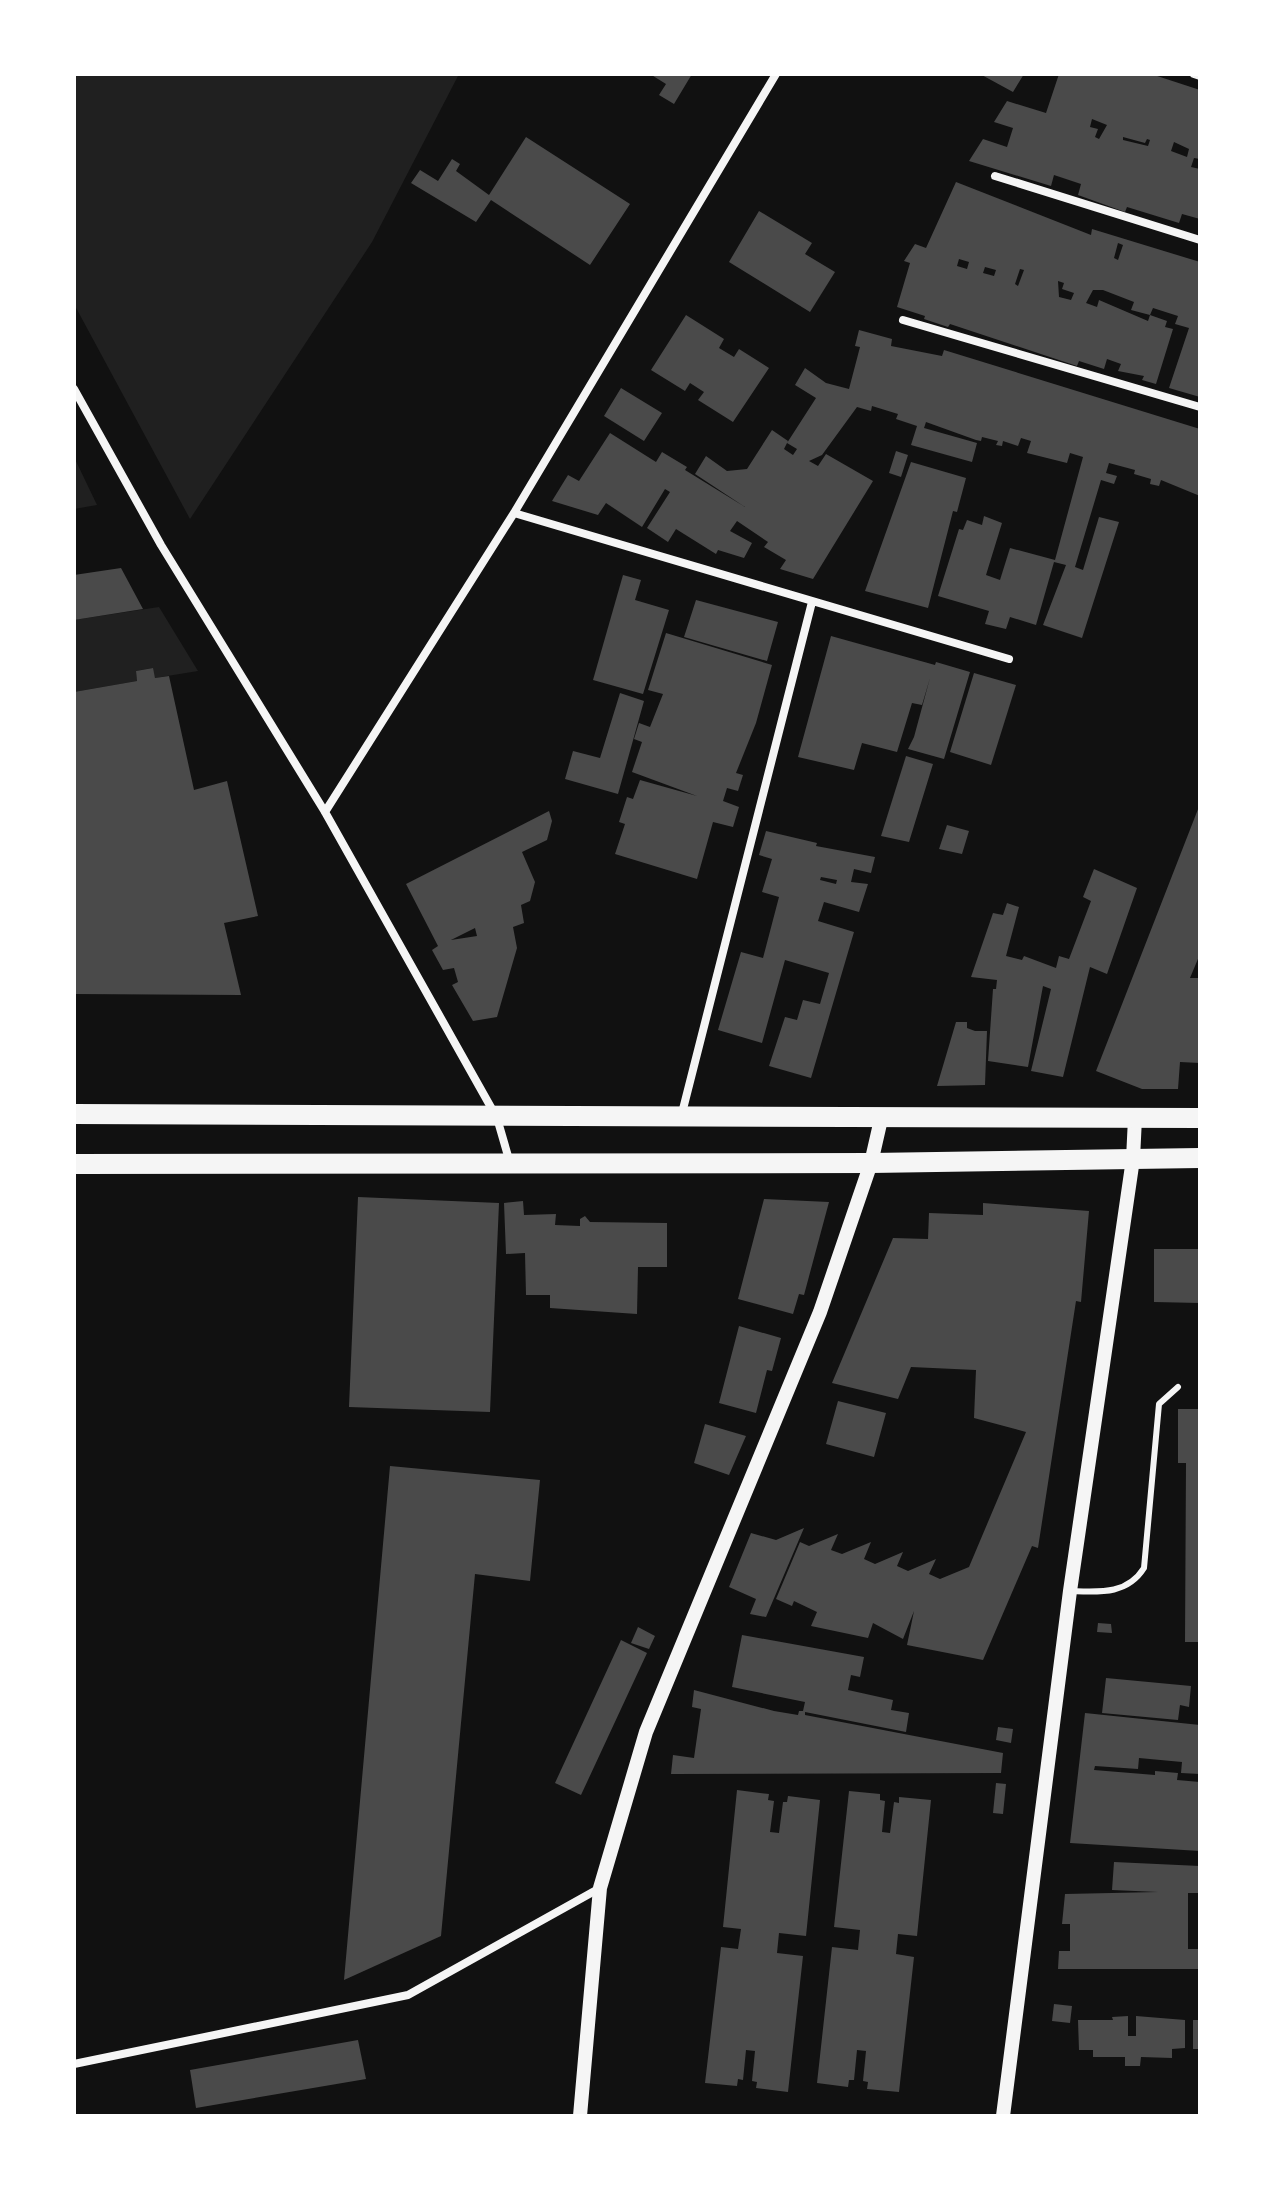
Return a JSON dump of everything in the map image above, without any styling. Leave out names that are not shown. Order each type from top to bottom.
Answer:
[{"type":"main road","points":[[74,1114],[681,1119],[882,1115],[1200,1118]]},
{"type":"main road","points":[[74,1164],[871,1163],[1200,1158]]},
{"type":"street","points":[[325,812],[514,513],[776,74]]},
{"type":"street","points":[[1194,74],[1200,76]]},
{"type":"street","points":[[995,176],[1200,240]]},
{"type":"street","points":[[903,320],[1200,407]]},
{"type":"street","points":[[74,389],[161,545],[325,812],[497,1118],[510,1163]]},
{"type":"street","points":[[514,513],[1009,659]]},
{"type":"street","points":[[681,1119],[812,602]]},
{"type":"street","points":[[580,2116],[600,1888],[646,1732],[820,1312],[871,1163],[882,1115]]},
{"type":"street","points":[[1003,2116],[1070,1591],[1133,1159],[1135,1118]]},
{"type":"street","points":[[74,2064],[408,1995],[600,1888]]},
{"type":"lane","points":[[1070,1591],[1109,1592],[1137,1579],[1144,1568],[1159,1404],[1178,1387]]},
{"type":"shaded area","points":[[74,74],[459,74],[372,242],[190,519],[74,304]]},
{"type":"shaded area","points":[[74,457],[97,505],[74,509]]},
{"type":"shaded area","points":[[159,607],[198,671],[155,678],[152,668],[136,671],[137,681],[74,692],[74,620]]},
{"type":"building","points":[[650,74],[692,74],[674,104],[659,95],[666,84]]},
{"type":"building","points":[[980,74],[1024,74],[1013,92]]},
{"type":"building","points":[[1059,74],[1151,74],[1200,90],[1200,159],[1194,158],[1191,167],[1200,169],[1200,219],[1182,214],[1179,223],[1127,207],[1125,212],[1078,195],[1081,184],[1054,175],[1051,186],[969,161],[983,139],[1007,147],[1013,128],[994,122],[1007,101],[1046,113]],"holes":[[[1092,119],[1107,125],[1099,139],[1095,137],[1098,129],[1090,127]],[[1123,137],[1145,143],[1147,139],[1150,140],[1148,146],[1123,140]],[[1174,142],[1189,149],[1187,157],[1171,151]]]},
{"type":"building","points":[[526,137],[630,204],[590,265],[491,200],[476,222],[411,183],[420,170],[438,181],[452,159],[460,164],[456,171],[489,195]]},
{"type":"building","points":[[956,182],[1091,235],[1092,229],[1200,262],[1200,397],[1169,388],[1189,328],[1175,324],[1178,316],[1153,308],[1150,315],[1167,321],[1165,327],[1173,329],[1156,384],[1142,380],[1144,376],[1118,371],[1121,364],[1107,359],[1104,369],[1079,361],[1077,366],[950,324],[948,327],[897,307],[910,263],[904,261],[915,244],[926,248]],"holes":[[[1118,243],[1123,245],[1118,260],[1114,258]],[[959,259],[969,262],[967,269],[957,266]],[[985,267],[996,270],[994,276],[983,273]],[[1020,269],[1024,270],[1018,286],[1015,284]],[[1058,281],[1064,283],[1062,289],[1074,293],[1071,300],[1059,297]],[[1093,290],[1103,290],[1134,302],[1131,310],[1150,315],[1148,321],[1099,300],[1097,307],[1086,303]]]},
{"type":"building","points":[[759,211],[812,243],[805,254],[835,272],[810,312],[729,262]]},
{"type":"building","points":[[686,315],[724,339],[719,348],[734,357],[739,349],[769,368],[733,422],[698,400],[704,392],[690,383],[685,391],[651,370]]},
{"type":"building","points":[[859,330],[892,339],[891,346],[942,356],[944,350],[1200,429],[1200,496],[1161,480],[1159,486],[1150,484],[1151,479],[1134,474],[1135,470],[1109,463],[1106,473],[1117,476],[1114,484],[1101,480],[1075,567],[1083,570],[1099,517],[1119,522],[1082,638],[1043,625],[1066,565],[1054,562],[1036,625],[1010,617],[1006,629],[985,624],[989,611],[938,596],[959,529],[963,530],[967,520],[982,525],[984,516],[1002,523],[986,575],[1000,580],[1010,548],[1055,560],[1083,457],[1070,453],[1067,463],[1027,453],[1031,441],[1021,438],[1018,446],[1003,441],[1002,446],[996,445],[998,441],[982,437],[981,441],[976,440],[926,422],[924,428],[977,443],[972,462],[911,445],[917,426],[896,419],[898,414],[872,406],[871,411],[857,407],[822,455],[809,461],[818,466],[826,454],[873,481],[813,579],[780,569],[786,560],[764,547],[768,542],[737,521],[730,531],[752,543],[744,558],[718,550],[716,554],[676,529],[668,542],[647,528],[670,492],[665,489],[642,527],[606,503],[598,515],[552,501],[568,475],[579,481],[610,433],[656,462],[662,452],[687,467],[685,470],[745,507],[695,474],[706,456],[727,471],[747,469],[772,430],[787,443],[816,398],[795,385],[805,368],[826,383],[849,389],[860,347],[855,346]],"holes":[[[787,443],[797,449],[793,455],[784,449]]]},
{"type":"building","points":[[621,388],[662,413],[644,441],[604,416]]},
{"type":"building","points":[[896,451],[908,455],[901,477],[889,473]]},
{"type":"building","points":[[911,462],[966,478],[957,512],[953,511],[928,608],[865,591]]},
{"type":"building","points":[[121,568],[143,609],[74,620],[74,575]]},
{"type":"building","points":[[623,575],[641,580],[635,600],[669,610],[643,694],[593,680]]},
{"type":"building","points":[[696,600],[778,622],[767,661],[684,637]]},
{"type":"building","points":[[666,633],[772,665],[756,723],[736,773],[743,775],[738,791],[727,788],[723,801],[739,807],[733,827],[713,822],[697,879],[615,854],[625,824],[619,822],[627,797],[633,799],[640,780],[697,796],[632,772],[642,742],[634,739],[639,723],[650,727],[663,694],[648,690]]},
{"type":"building","points":[[831,636],[970,672],[944,759],[908,749],[914,737],[930,678],[922,705],[912,703],[897,752],[862,743],[854,770],[798,757]]},
{"type":"building","points":[[153,668],[155,678],[169,676],[194,790],[227,781],[258,916],[224,923],[241,995],[74,994],[74,692],[137,681],[136,671]]},
{"type":"building","points":[[974,673],[1016,685],[991,765],[950,752]]},
{"type":"building","points":[[620,693],[644,701],[618,794],[565,779],[573,751],[600,758]]},
{"type":"building","points":[[906,756],[933,764],[909,842],[881,836]]},
{"type":"building","points":[[1200,804],[1200,954],[1190,978],[1200,978],[1200,1063],[1180,1062],[1178,1089],[1142,1089],[1096,1071]]},
{"type":"building","points":[[549,811],[552,821],[547,840],[522,852],[535,882],[530,901],[521,905],[524,923],[513,927],[517,948],[497,1017],[473,1021],[452,985],[458,982],[454,968],[443,970],[432,950],[438,946],[406,884]],"holes":[[[475,928],[477,936],[451,940]]]},
{"type":"building","points":[[947,825],[969,831],[962,854],[939,849]]},
{"type":"building","points":[[766,831],[817,843],[816,846],[875,857],[871,873],[854,869],[851,882],[868,884],[859,912],[824,902],[818,921],[854,932],[811,1078],[769,1066],[785,1017],[797,1020],[803,1000],[820,1004],[829,973],[785,960],[762,1043],[718,1030],[741,952],[763,958],[779,897],[762,892],[772,859],[759,855]],"holes":[[[821,877],[837,880],[836,884],[820,880]]]},
{"type":"building","points":[[1094,869],[1137,888],[1107,974],[1090,967],[1063,1077],[1031,1071],[1051,989],[1043,986],[1028,1067],[988,1061],[993,989],[996,989],[997,980],[971,977],[993,913],[1003,915],[1007,903],[1019,907],[1006,956],[1022,960],[1024,956],[1056,968],[1059,956],[1069,959],[1091,901],[1083,897]]},
{"type":"building","points":[[956,1022],[967,1022],[967,1028],[975,1031],[987,1031],[985,1085],[937,1086]]},
{"type":"building","points":[[358,1197],[499,1203],[490,1412],[349,1407]]},
{"type":"building","points":[[764,1199],[829,1202],[804,1295],[799,1294],[793,1314],[738,1299]]},
{"type":"building","points":[[523,1201],[524,1215],[556,1214],[555,1225],[580,1226],[580,1219],[585,1216],[590,1222],[667,1223],[667,1267],[638,1267],[637,1314],[550,1308],[550,1295],[526,1295],[525,1253],[506,1254],[504,1203]]},
{"type":"building","points":[[983,1203],[1089,1211],[1081,1302],[1076,1301],[1038,1548],[1032,1546],[983,1660],[907,1645],[914,1611],[903,1639],[873,1623],[868,1638],[811,1626],[817,1612],[794,1601],[792,1606],[776,1599],[800,1542],[809,1546],[838,1534],[831,1550],[842,1554],[871,1542],[864,1559],[875,1564],[903,1552],[897,1566],[908,1571],[936,1559],[929,1574],[940,1579],[969,1567],[1026,1432],[974,1418],[976,1370],[911,1367],[898,1399],[832,1383],[893,1238],[928,1239],[929,1213],[983,1215]]},
{"type":"building","points":[[1154,1249],[1200,1249],[1200,1303],[1154,1302]]},
{"type":"building","points":[[739,1326],[781,1338],[772,1371],[767,1370],[756,1413],[719,1403]]},
{"type":"building","points":[[838,1401],[886,1413],[874,1457],[826,1444]]},
{"type":"building","points":[[1178,1409],[1200,1409],[1200,1642],[1185,1642],[1186,1463],[1178,1463]]},
{"type":"building","points":[[705,1424],[746,1436],[729,1475],[694,1463]]},
{"type":"building","points":[[390,1466],[540,1480],[530,1581],[475,1574],[441,1936],[344,1980]]},
{"type":"building","points":[[804,1528],[766,1617],[750,1614],[756,1599],[729,1587],[751,1533],[776,1540]]},
{"type":"building","points":[[1098,1623],[1111,1624],[1112,1633],[1097,1632]]},
{"type":"building","points":[[638,1627],[655,1636],[649,1649],[631,1643]]},
{"type":"building","points":[[742,1635],[864,1657],[860,1677],[851,1675],[848,1690],[893,1700],[891,1710],[909,1713],[906,1732],[805,1712],[805,1715],[1003,1753],[1001,1773],[671,1774],[673,1755],[694,1758],[701,1709],[692,1707],[694,1690],[774,1711],[798,1715],[799,1711],[803,1711],[805,1702],[732,1687]]},
{"type":"building","points":[[621,1640],[647,1653],[581,1795],[555,1783]]},
{"type":"building","points":[[1106,1678],[1191,1686],[1189,1707],[1180,1705],[1178,1720],[1102,1713]]},
{"type":"building","points":[[1085,1713],[1200,1725],[1200,1774],[1181,1773],[1182,1762],[1139,1758],[1138,1769],[1095,1766],[1094,1770],[1155,1775],[1155,1771],[1178,1773],[1177,1780],[1200,1782],[1200,1851],[1070,1843]]},
{"type":"building","points":[[998,1727],[1013,1729],[1011,1743],[996,1740]]},
{"type":"building","points":[[996,1783],[1006,1784],[1003,1814],[993,1813]]},
{"type":"building","points":[[737,1790],[769,1794],[768,1800],[774,1801],[770,1832],[779,1833],[783,1802],[787,1802],[788,1796],[820,1800],[806,1936],[779,1933],[777,1953],[803,1956],[788,2092],[756,2088],[757,2082],[752,2081],[755,2051],[746,2050],[743,2080],[738,2079],[737,2086],[705,2083],[721,1947],[738,1949],[741,1929],[723,1927]]},
{"type":"building","points":[[849,1791],[880,1794],[880,1800],[885,1801],[882,1832],[890,1833],[894,1802],[899,1803],[899,1797],[931,1800],[917,1936],[898,1934],[896,1954],[914,1957],[899,2092],[867,2089],[868,2082],[863,2081],[866,2051],[857,2050],[854,2080],[849,2080],[848,2087],[817,2083],[832,1947],[858,1950],[860,1930],[834,1927]]},
{"type":"building","points":[[1114,1862],[1200,1866],[1200,1893],[1188,1893],[1188,1949],[1200,1949],[1200,1969],[1058,1969],[1059,1951],[1070,1951],[1070,1924],[1062,1924],[1065,1894],[1158,1892],[1112,1890]]},
{"type":"building","points":[[1054,2004],[1072,2006],[1070,2023],[1052,2021]]},
{"type":"building","points":[[1128,2016],[1128,2036],[1136,2036],[1136,2016],[1185,2020],[1185,2048],[1172,2049],[1172,2058],[1141,2057],[1140,2066],[1125,2066],[1125,2057],[1093,2057],[1093,2050],[1079,2050],[1078,2020],[1113,2020],[1112,2017]]},
{"type":"building","points":[[1193,2020],[1200,2020],[1200,2049],[1193,2049]]},
{"type":"building","points":[[358,2040],[366,2079],[196,2108],[190,2070]]}]
